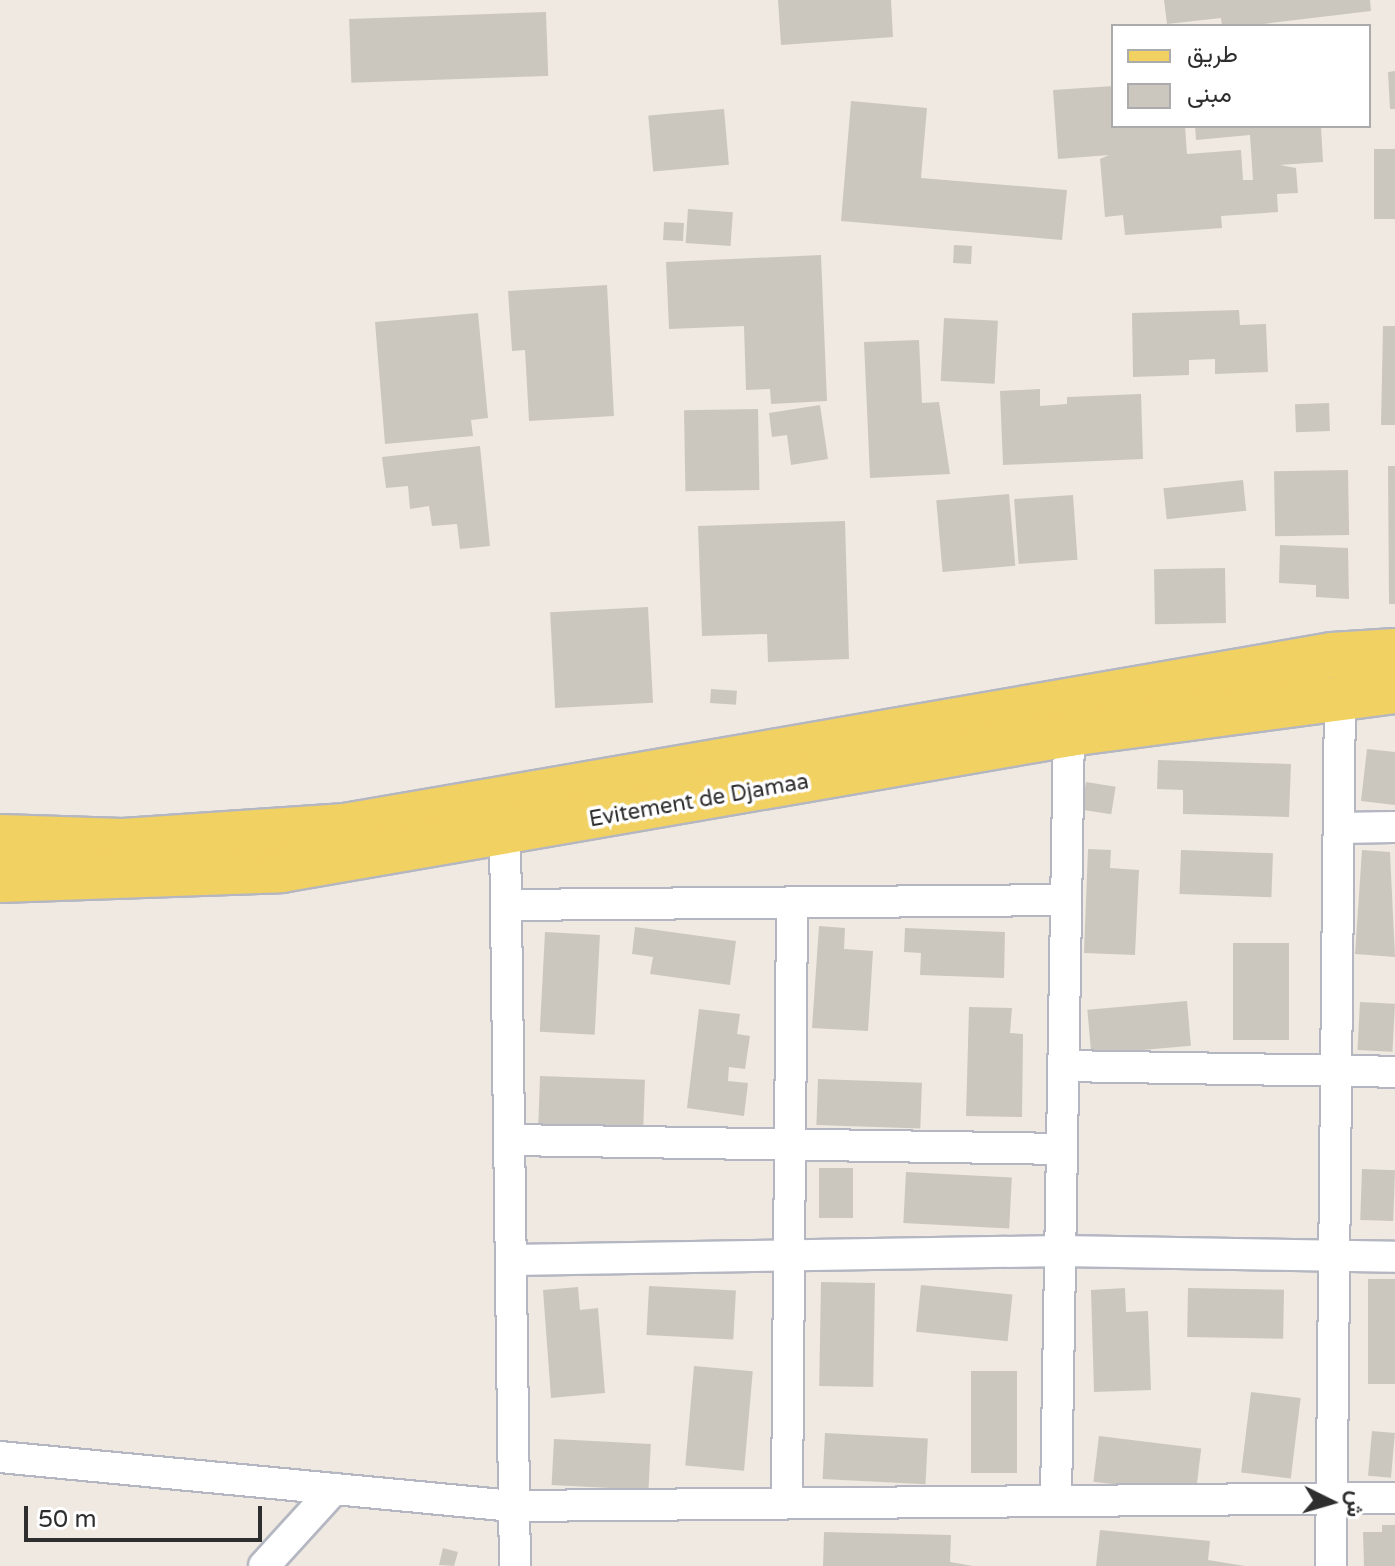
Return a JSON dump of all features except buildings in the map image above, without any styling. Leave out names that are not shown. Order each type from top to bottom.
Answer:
[{"type":"main road","points":[[0,837],[123,841],[345,826],[1332,655],[1395,651]]},
{"type":"main road","name":"Evitement de Djamaa","points":[[0,880],[200,878],[505,836],[1069,734],[1340,694],[1395,691]]},
{"type":"street","points":[[1331,1566],[1342,828],[1340,694]]},
{"type":"street","points":[[1056,1499],[1069,734]]},
{"type":"street","points":[[1342,828],[1395,827]]},
{"type":"street","points":[[505,836],[515,1566]]},
{"type":"street","points":[[506,905],[1065,900]]},
{"type":"street","points":[[787,1502],[792,902]]},
{"type":"street","points":[[1063,1066],[1395,1072]]},
{"type":"street","points":[[510,1140],[1062,1149]]},
{"type":"street","points":[[512,1260],[789,1253],[1060,1251],[1395,1257]]},
{"type":"street","points":[[0,1457],[513,1506],[1395,1498]]},
{"type":"street","points":[[264,1566],[334,1489]]}]
